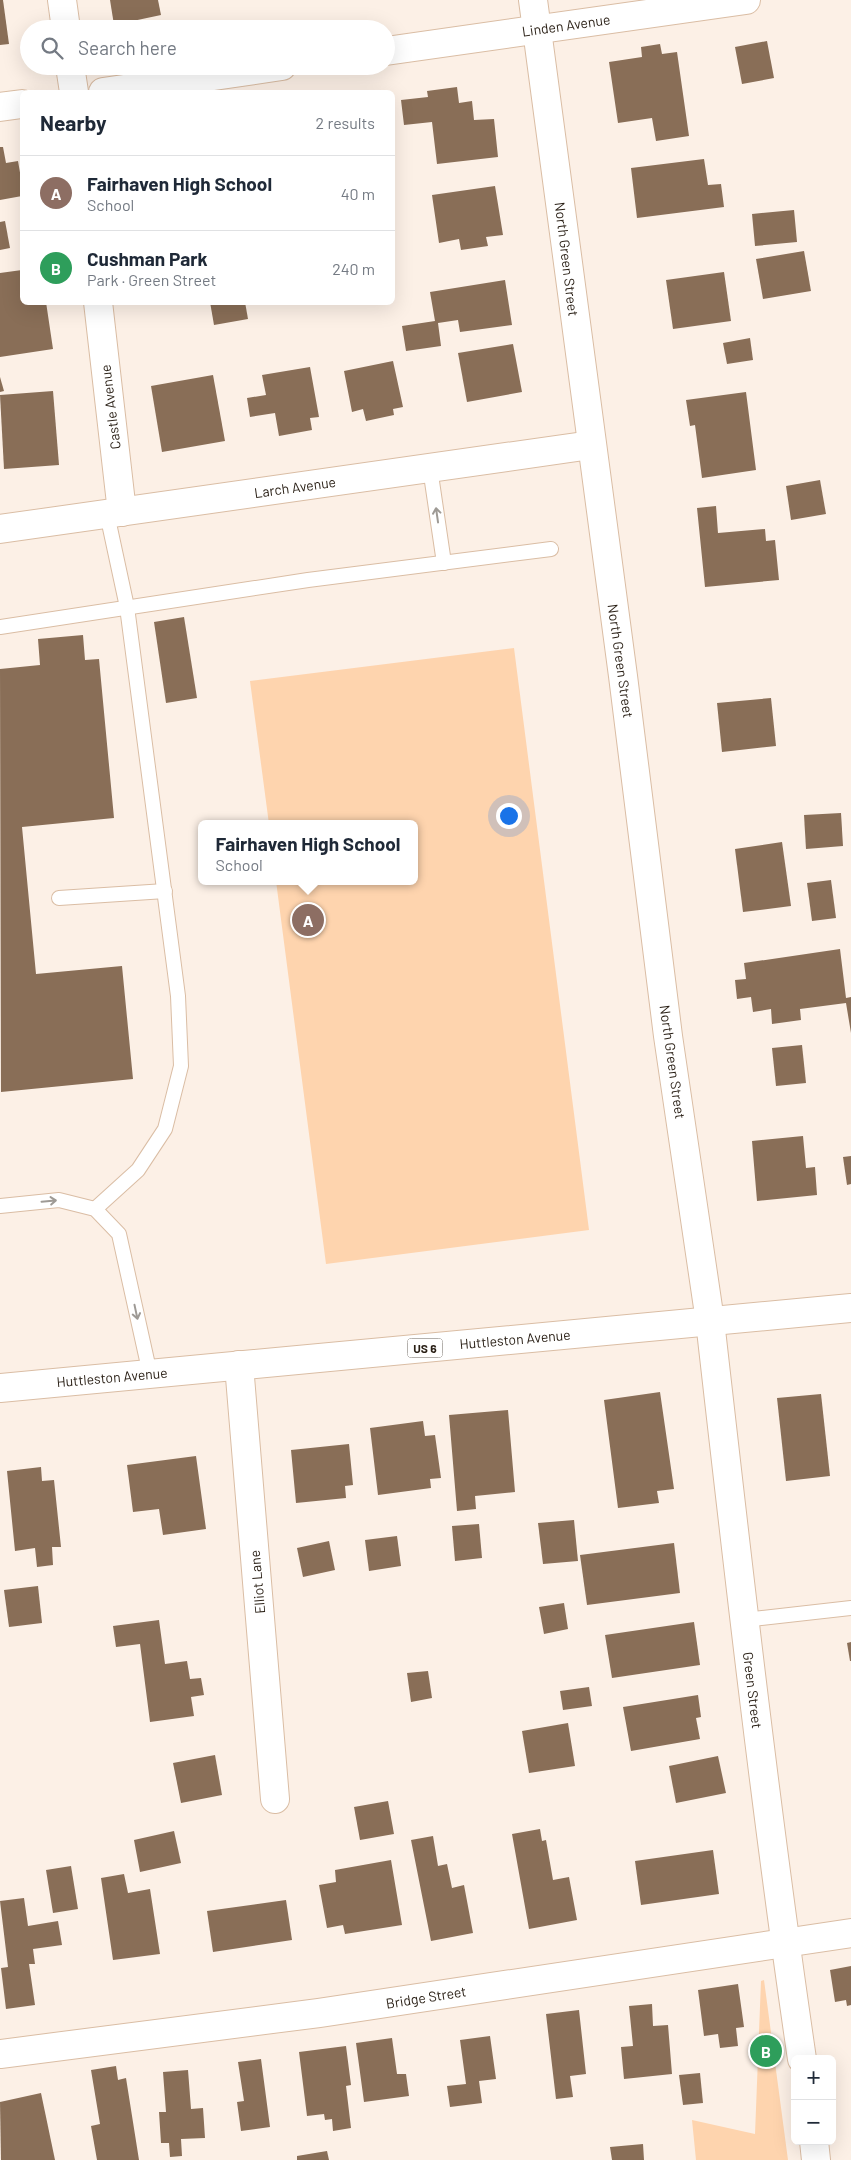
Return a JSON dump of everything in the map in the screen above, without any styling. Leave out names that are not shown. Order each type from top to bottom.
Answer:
[{"type":"main road","points":[[62,0],[65,20]]},
{"type":"main road","name":"North Green Street","points":[[533,0],[622,666],[668,1036],[710,1321]]},
{"type":"main road","name":"Linden Avenue","points":[[395,50],[746,0]]},
{"type":"main road","points":[[71,75],[74,90]]},
{"type":"main road","points":[[118,90],[220,75]]},
{"type":"main road","points":[[0,107],[20,104]]},
{"type":"main road","name":"Castle Avenue","points":[[98,305],[114,513]]},
{"type":"main road","name":"Larch Avenue","points":[[0,529],[591,445]]},
{"type":"main road","name":"Huttleston Avenue","points":[[0,1388],[851,1308]]},
{"type":"main road","name":"Green Street","points":[[710,1321],[744,1620],[801,2055]]},
{"type":"main road","name":"Elliot Lane","points":[[239,1365],[275,1799]]},
{"type":"main road","name":"Bridge Street","points":[[0,2054],[319,2013],[785,1941],[851,1933]]},
{"type":"lane","points":[[430,468],[444,563]]},
{"type":"lane","points":[[95,1209],[138,1170],[164,1129],[181,1066],[178,996],[114,513]]},
{"type":"lane","points":[[0,627],[308,580],[551,549]]},
{"type":"lane","points":[[59,898],[164,891]]},
{"type":"lane","points":[[0,1206],[59,1200],[95,1209],[119,1234],[150,1374]]},
{"type":"lane","points":[[744,1620],[851,1608]]},
{"type":"shaded area","points":[[514,648],[589,1230],[326,1264],[277,885],[418,885],[418,820],[268,820],[250,681]]},
{"type":"shaded area","points":[[764,1980],[788,2160],[696,2160],[692,2120],[755,2134],[761,1981]]},
{"type":"building","points":[[0,0],[3,0],[9,44],[0,45]]},
{"type":"building","points":[[110,0],[158,0],[161,15],[138,20],[113,20]]},
{"type":"building","points":[[767,41],[774,78],[742,84],[735,47]]},
{"type":"building","points":[[660,44],[662,54],[677,52],[689,136],[656,141],[652,118],[618,123],[609,62],[642,57],[641,47]]},
{"type":"building","points":[[457,87],[459,103],[472,101],[474,120],[494,119],[498,157],[437,164],[432,122],[404,125],[401,100],[428,97],[427,91]]},
{"type":"building","points":[[0,147],[3,147],[6,163],[18,161],[20,196],[0,200]]},
{"type":"building","points":[[704,159],[708,185],[721,184],[724,207],[637,218],[631,168]]},
{"type":"building","points":[[495,186],[503,235],[486,237],[488,246],[461,250],[459,239],[439,243],[432,195]]},
{"type":"building","points":[[794,210],[797,242],[755,246],[752,214]]},
{"type":"building","points":[[5,221],[10,248],[0,250],[0,222]]},
{"type":"building","points":[[804,251],[811,291],[763,299],[756,259]]},
{"type":"building","points":[[20,270],[20,305],[46,305],[53,349],[0,357],[0,273]]},
{"type":"building","points":[[724,272],[731,321],[673,329],[666,280]]},
{"type":"building","points":[[505,280],[512,325],[460,332],[458,320],[438,323],[441,346],[406,351],[402,326],[435,321],[430,292]]},
{"type":"building","points":[[211,305],[246,305],[248,319],[214,325]]},
{"type":"building","points":[[750,338],[753,360],[727,364],[723,343]]},
{"type":"building","points":[[513,344],[522,392],[467,402],[458,353]]},
{"type":"building","points":[[393,361],[403,407],[393,409],[394,415],[366,421],[363,409],[352,412],[344,371]]},
{"type":"building","points":[[310,367],[319,417],[310,418],[312,430],[279,436],[275,413],[250,417],[247,398],[266,395],[262,375]]},
{"type":"building","points":[[213,375],[225,441],[162,452],[151,386]]},
{"type":"building","points":[[0,377],[4,391],[0,392]]},
{"type":"building","points":[[53,391],[59,465],[4,469],[0,395]]},
{"type":"building","points":[[746,392],[756,470],[702,478],[695,425],[690,426],[686,400]]},
{"type":"building","points":[[820,480],[826,514],[791,520],[786,486]]},
{"type":"building","points":[[716,506],[718,533],[765,529],[766,541],[775,540],[779,580],[705,587],[697,508]]},
{"type":"building","points":[[184,617],[197,698],[166,703],[154,622]]},
{"type":"building","points":[[83,635],[85,660],[99,659],[114,818],[22,827],[36,974],[122,966],[133,1079],[1,1092],[0,669],[40,665],[38,639]]},
{"type":"building","points":[[771,698],[776,746],[722,752],[717,703]]},
{"type":"building","points":[[841,813],[843,846],[806,849],[804,815]]},
{"type":"building","points":[[782,842],[791,906],[743,912],[735,849]]},
{"type":"building","points":[[831,880],[836,918],[812,921],[807,883]]},
{"type":"building","points":[[840,949],[846,998],[851,997],[851,1033],[846,1003],[800,1009],[801,1020],[772,1024],[771,1009],[753,1012],[751,997],[737,999],[735,980],[746,979],[744,963]]},
{"type":"building","points":[[802,1045],[806,1083],[776,1086],[772,1048]]},
{"type":"building","points":[[803,1136],[806,1168],[815,1167],[817,1195],[757,1201],[752,1141]]},
{"type":"building","points":[[851,1156],[851,1184],[847,1185],[843,1157]]},
{"type":"building","points":[[660,1392],[674,1489],[657,1491],[659,1503],[618,1508],[604,1400]]},
{"type":"building","points":[[821,1394],[830,1476],[786,1481],[777,1398]]},
{"type":"building","points":[[508,1410],[515,1492],[475,1496],[476,1509],[457,1511],[449,1415]]},
{"type":"building","points":[[423,1421],[425,1436],[435,1435],[441,1478],[430,1479],[431,1488],[378,1495],[370,1428]]},
{"type":"building","points":[[349,1444],[353,1485],[345,1486],[346,1498],[296,1503],[291,1450]]},
{"type":"building","points":[[196,1456],[206,1529],[163,1535],[159,1509],[133,1512],[127,1465]]},
{"type":"building","points":[[41,1467],[42,1481],[54,1480],[61,1547],[52,1547],[53,1565],[37,1567],[35,1548],[15,1551],[7,1471]]},
{"type":"building","points":[[574,1520],[578,1561],[543,1564],[538,1523]]},
{"type":"building","points":[[479,1524],[482,1558],[455,1561],[452,1526]]},
{"type":"building","points":[[397,1536],[401,1566],[369,1571],[365,1540]]},
{"type":"building","points":[[329,1541],[335,1570],[303,1577],[297,1548]]},
{"type":"building","points":[[674,1543],[680,1593],[587,1605],[580,1555]]},
{"type":"building","points":[[38,1586],[42,1623],[9,1627],[4,1590]]},
{"type":"building","points":[[564,1603],[568,1629],[544,1634],[539,1607]]},
{"type":"building","points":[[159,1620],[165,1664],[187,1661],[190,1679],[201,1678],[204,1695],[191,1697],[194,1716],[150,1722],[140,1644],[116,1647],[113,1626]]},
{"type":"building","points":[[694,1622],[700,1665],[612,1678],[605,1635]]},
{"type":"building","points":[[851,1642],[851,1661],[850,1661],[847,1643]]},
{"type":"building","points":[[428,1671],[432,1698],[411,1702],[407,1673]]},
{"type":"building","points":[[589,1687],[592,1706],[563,1710],[560,1691]]},
{"type":"building","points":[[698,1695],[701,1717],[696,1718],[700,1739],[631,1751],[623,1707]]},
{"type":"building","points":[[568,1723],[575,1766],[529,1773],[522,1731]]},
{"type":"building","points":[[215,1755],[222,1795],[181,1803],[173,1763]]},
{"type":"building","points":[[718,1756],[726,1793],[676,1803],[669,1766]]},
{"type":"building","points":[[388,1801],[394,1834],[360,1840],[354,1807]]},
{"type":"building","points":[[540,1829],[542,1841],[546,1840],[553,1880],[569,1877],[577,1920],[529,1929],[512,1834]]},
{"type":"building","points":[[174,1831],[181,1863],[140,1872],[134,1840]]},
{"type":"building","points":[[433,1836],[438,1866],[447,1864],[452,1888],[464,1885],[473,1933],[431,1941],[411,1840]]},
{"type":"building","points":[[713,1850],[719,1894],[641,1905],[635,1861]]},
{"type":"building","points":[[391,1860],[402,1925],[345,1934],[343,1925],[327,1928],[319,1885],[336,1882],[335,1870]]},
{"type":"building","points":[[71,1866],[78,1909],[53,1913],[46,1870]]},
{"type":"building","points":[[124,1874],[128,1893],[150,1889],[160,1954],[113,1960],[101,1878]]},
{"type":"building","points":[[24,1898],[28,1926],[58,1921],[62,1945],[33,1949],[35,1964],[29,1964],[35,2005],[6,2009],[1,1968],[8,1967],[0,1901]]},
{"type":"building","points":[[286,1900],[292,1940],[213,1952],[207,1911]]},
{"type":"building","points":[[851,1966],[851,2005],[847,2006],[846,2000],[835,2002],[830,1970]]},
{"type":"building","points":[[738,1984],[744,2027],[736,2028],[738,2046],[720,2048],[718,2034],[704,2036],[698,1990]]},
{"type":"building","points":[[652,2004],[653,2026],[668,2025],[672,2074],[624,2079],[621,2047],[633,2046],[629,2006]]},
{"type":"building","points":[[579,2010],[586,2074],[570,2076],[573,2097],[556,2099],[546,2014]]},
{"type":"building","points":[[490,2036],[496,2079],[479,2081],[482,2103],[450,2107],[447,2086],[466,2084],[460,2040]]},
{"type":"building","points":[[392,2038],[397,2074],[406,2074],[409,2096],[364,2102],[356,2043]]},
{"type":"building","points":[[346,2046],[351,2085],[346,2086],[351,2128],[333,2131],[332,2119],[325,2120],[324,2114],[307,2116],[299,2052]]},
{"type":"building","points":[[261,2059],[270,2127],[241,2131],[237,2102],[244,2101],[238,2062]]},
{"type":"building","points":[[116,2066],[118,2080],[126,2078],[139,2160],[97,2160],[91,2126],[100,2124],[91,2070]]},
{"type":"building","points":[[188,2070],[191,2109],[203,2108],[205,2138],[181,2139],[182,2156],[170,2157],[169,2143],[161,2143],[159,2112],[166,2112],[163,2072]]},
{"type":"building","points":[[700,2073],[703,2103],[683,2105],[679,2075]]},
{"type":"building","points":[[41,2093],[55,2160],[1,2160],[0,2102]]},
{"type":"building","points":[[643,2144],[644,2160],[612,2160],[610,2147]]},
{"type":"building","points":[[327,2151],[329,2160],[297,2160],[297,2156]]},
{"type":"place","name":"Fairhaven High School","points":[[308,920]]},
{"type":"place","name":"Cushman Park","points":[[766,2051]]}]
